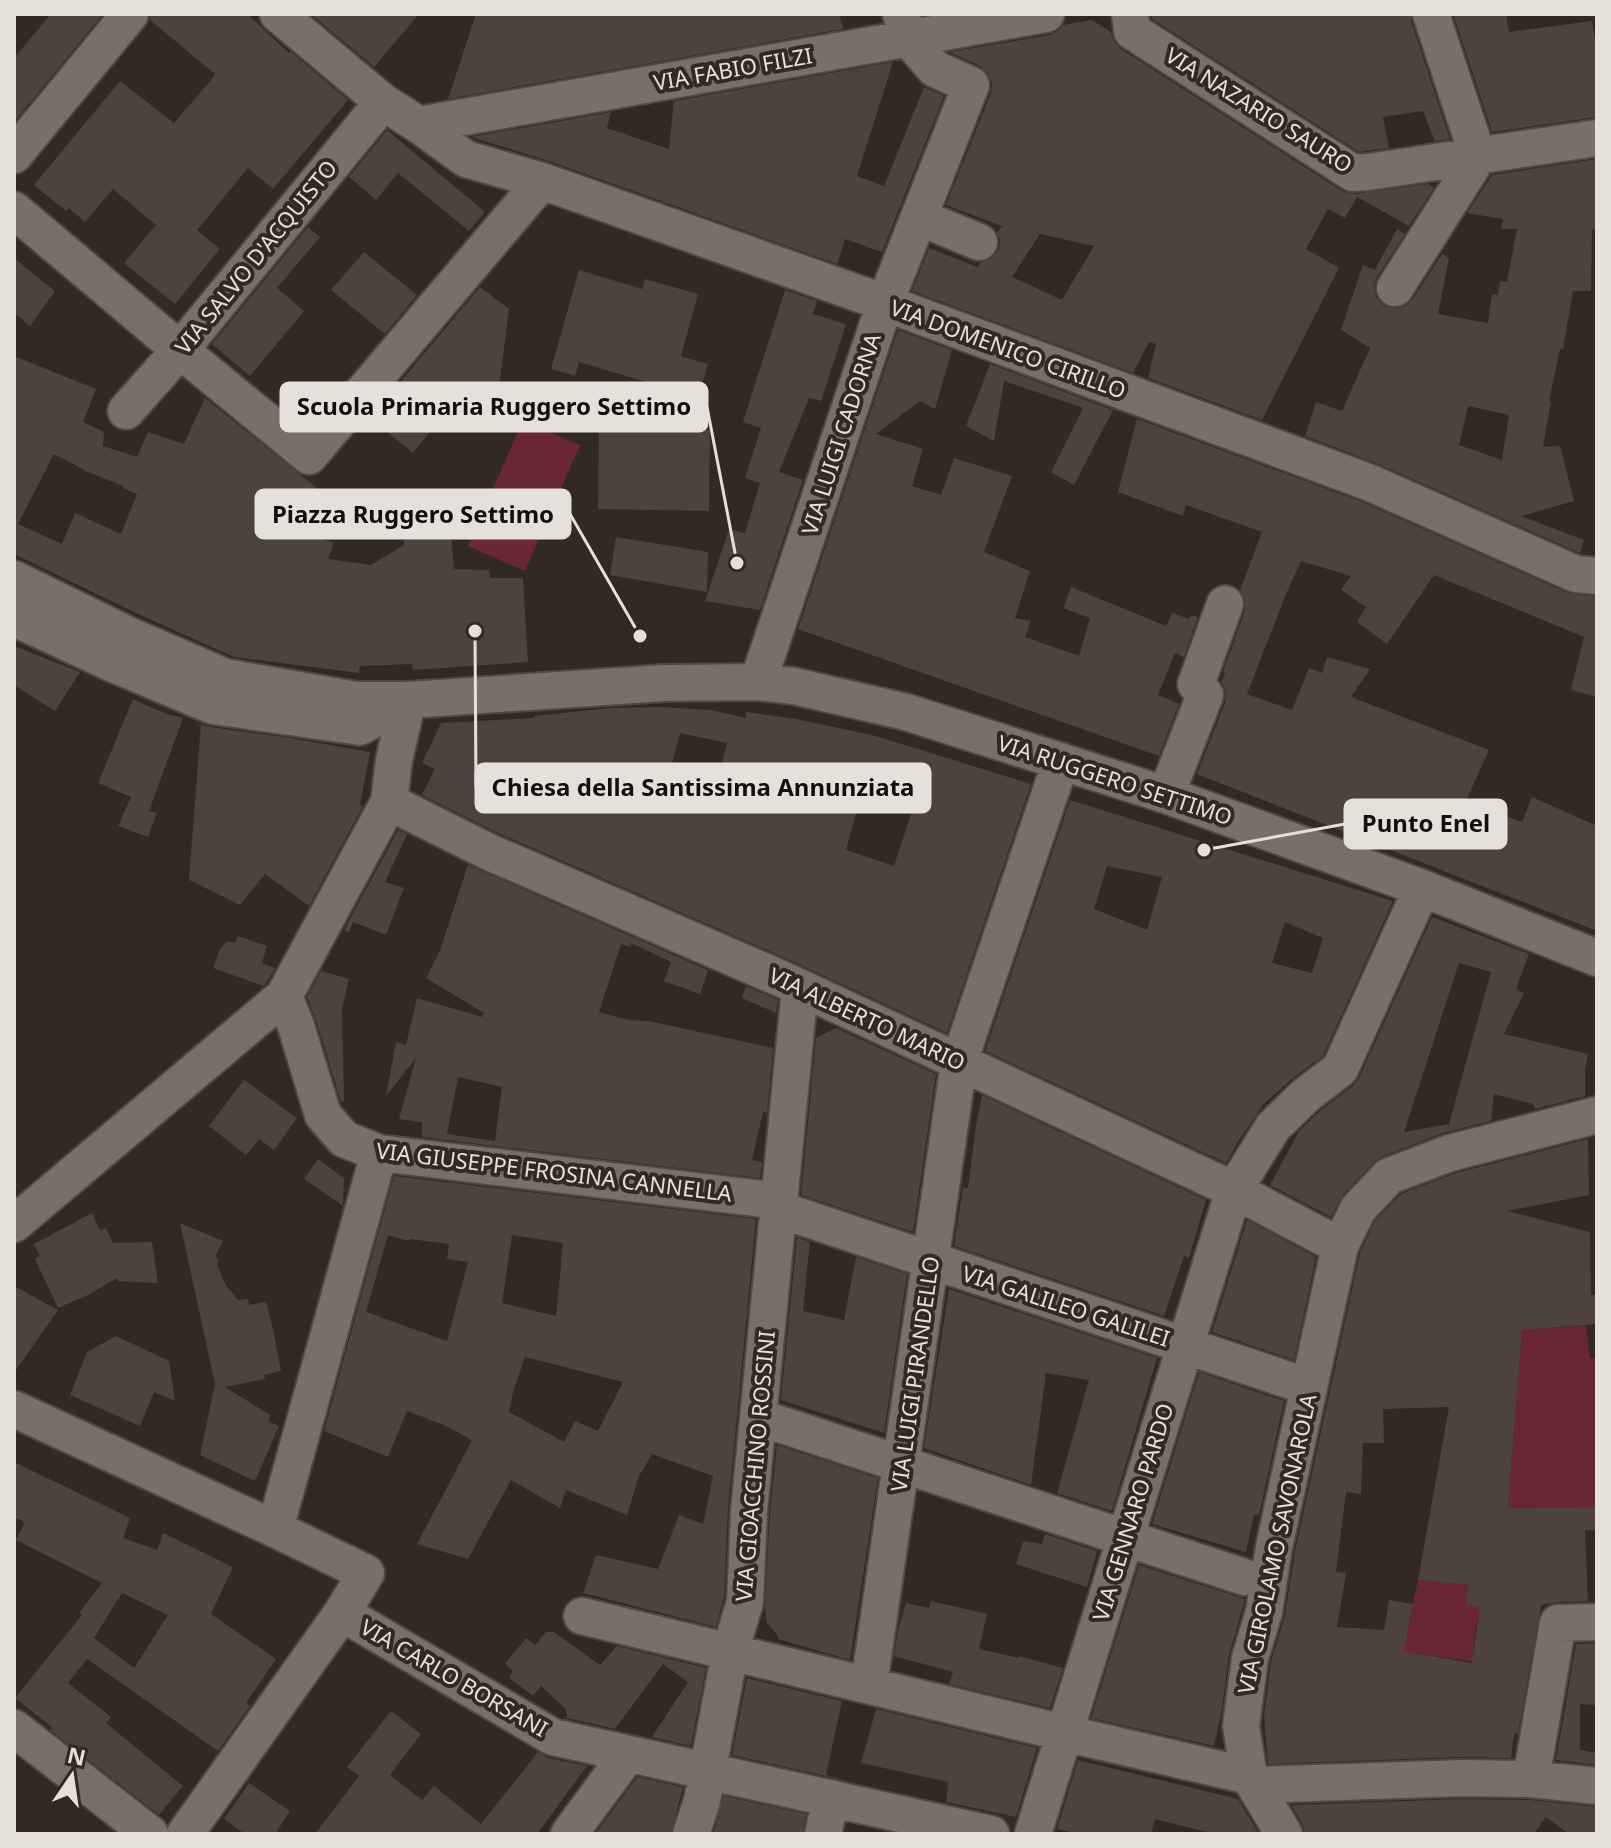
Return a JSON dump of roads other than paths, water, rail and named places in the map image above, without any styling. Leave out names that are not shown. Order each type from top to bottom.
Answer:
[{"type":"street","points":[[14,155],[130,14]]},
{"type":"street","name":"VIA DOMENICO CIRILLO","points":[[278,14],[383,102],[466,159],[542,181],[885,303],[1368,482],[1576,574],[1597,576]]},
{"type":"street","name":"VIA FABIO FILZI","points":[[419,125],[904,26],[1046,14]]},
{"type":"street","name":"VIA NAZARIO SAURO","points":[[1130,14],[1132,31],[1353,173],[1597,138]]},
{"type":"street","points":[[1395,288],[1478,157],[1431,14]]},
{"type":"street","name":"VIA LUIGI CADORNA","points":[[758,682],[885,303],[971,85],[935,69],[904,26]]},
{"type":"street","name":"VIA SALVO D'ACQUISTO","points":[[126,411],[180,350],[383,102]]},
{"type":"street","points":[[14,210],[309,456],[542,181]]},
{"type":"street","points":[[919,217],[979,242]]},
{"type":"street","name":"VIA RUGGERO SETTIMO","points":[[14,579],[126,634],[225,677],[356,700],[408,700],[664,683],[758,682],[794,686],[906,712],[1166,795],[1422,888],[1597,958]]},
{"type":"street","points":[[1166,795],[1205,695],[1196,684],[1225,604]]},
{"type":"street","points":[[14,618],[213,706],[360,727],[408,700]]},
{"type":"street","points":[[14,1224],[284,996],[389,802],[394,760],[408,700]]},
{"type":"street","name":"VIA LUIGI PIRANDELLO","points":[[869,1685],[959,1062],[1061,761]]},
{"type":"street","name":"VIA ALBERTO MARIO","points":[[389,802],[489,852],[800,988],[1234,1190],[1340,1246]]},
{"type":"street","name":"VIA GENNARO PARDO","points":[[1033,1834],[1234,1190],[1273,1127],[1306,1095],[1340,1069],[1422,888]]},
{"type":"street","name":"VIA GIOACCHINO ROSSINI","points":[[691,1834],[702,1801],[730,1652],[745,1602],[749,1511],[800,988]]},
{"type":"street","name":"VIA GIUSEPPE FROSINA CANNELLA","points":[[284,996],[323,1115],[344,1139],[379,1153],[778,1205]]},
{"type":"street","points":[[1597,1114],[1597,1122]]},
{"type":"street","name":"VIA GIROLAMO SAVONAROLA","points":[[1284,1834],[1252,1781],[1241,1726],[1250,1658],[1264,1612],[1274,1547],[1340,1246],[1358,1209],[1389,1176],[1450,1153],[1597,1114]]},
{"type":"street","points":[[275,1529],[379,1153]]},
{"type":"street","name":"VIA GALILEO GALILEI","points":[[778,1205],[932,1261],[1309,1387]]},
{"type":"street","points":[[14,1409],[366,1573],[342,1613],[185,1834]]},
{"type":"street","points":[[758,1417],[1244,1577]]},
{"type":"street","name":"VIA CARLO BORSANI","points":[[342,1613],[553,1737],[991,1834]]},
{"type":"street","points":[[582,1616],[1252,1781],[1462,1778],[1531,1779],[1597,1786]]},
{"type":"street","points":[[1531,1779],[1558,1623],[1597,1622]]},
{"type":"street","points":[[14,1728],[150,1834]]},
{"type":"street","points":[[569,1834],[628,1754]]},
{"type":"street","points":[[823,1834],[831,1798]]},
{"type":"place","name":"Scuola Primaria Ruggero Settimo","points":[[737,563]]},
{"type":"place","name":"Chiesa della Santissima Annunziata","points":[[475,631]]},
{"type":"place","name":"Piazza Ruggero Settimo","points":[[640,636]]},
{"type":"place","name":"Punto Enel","points":[[1204,850]]}]
